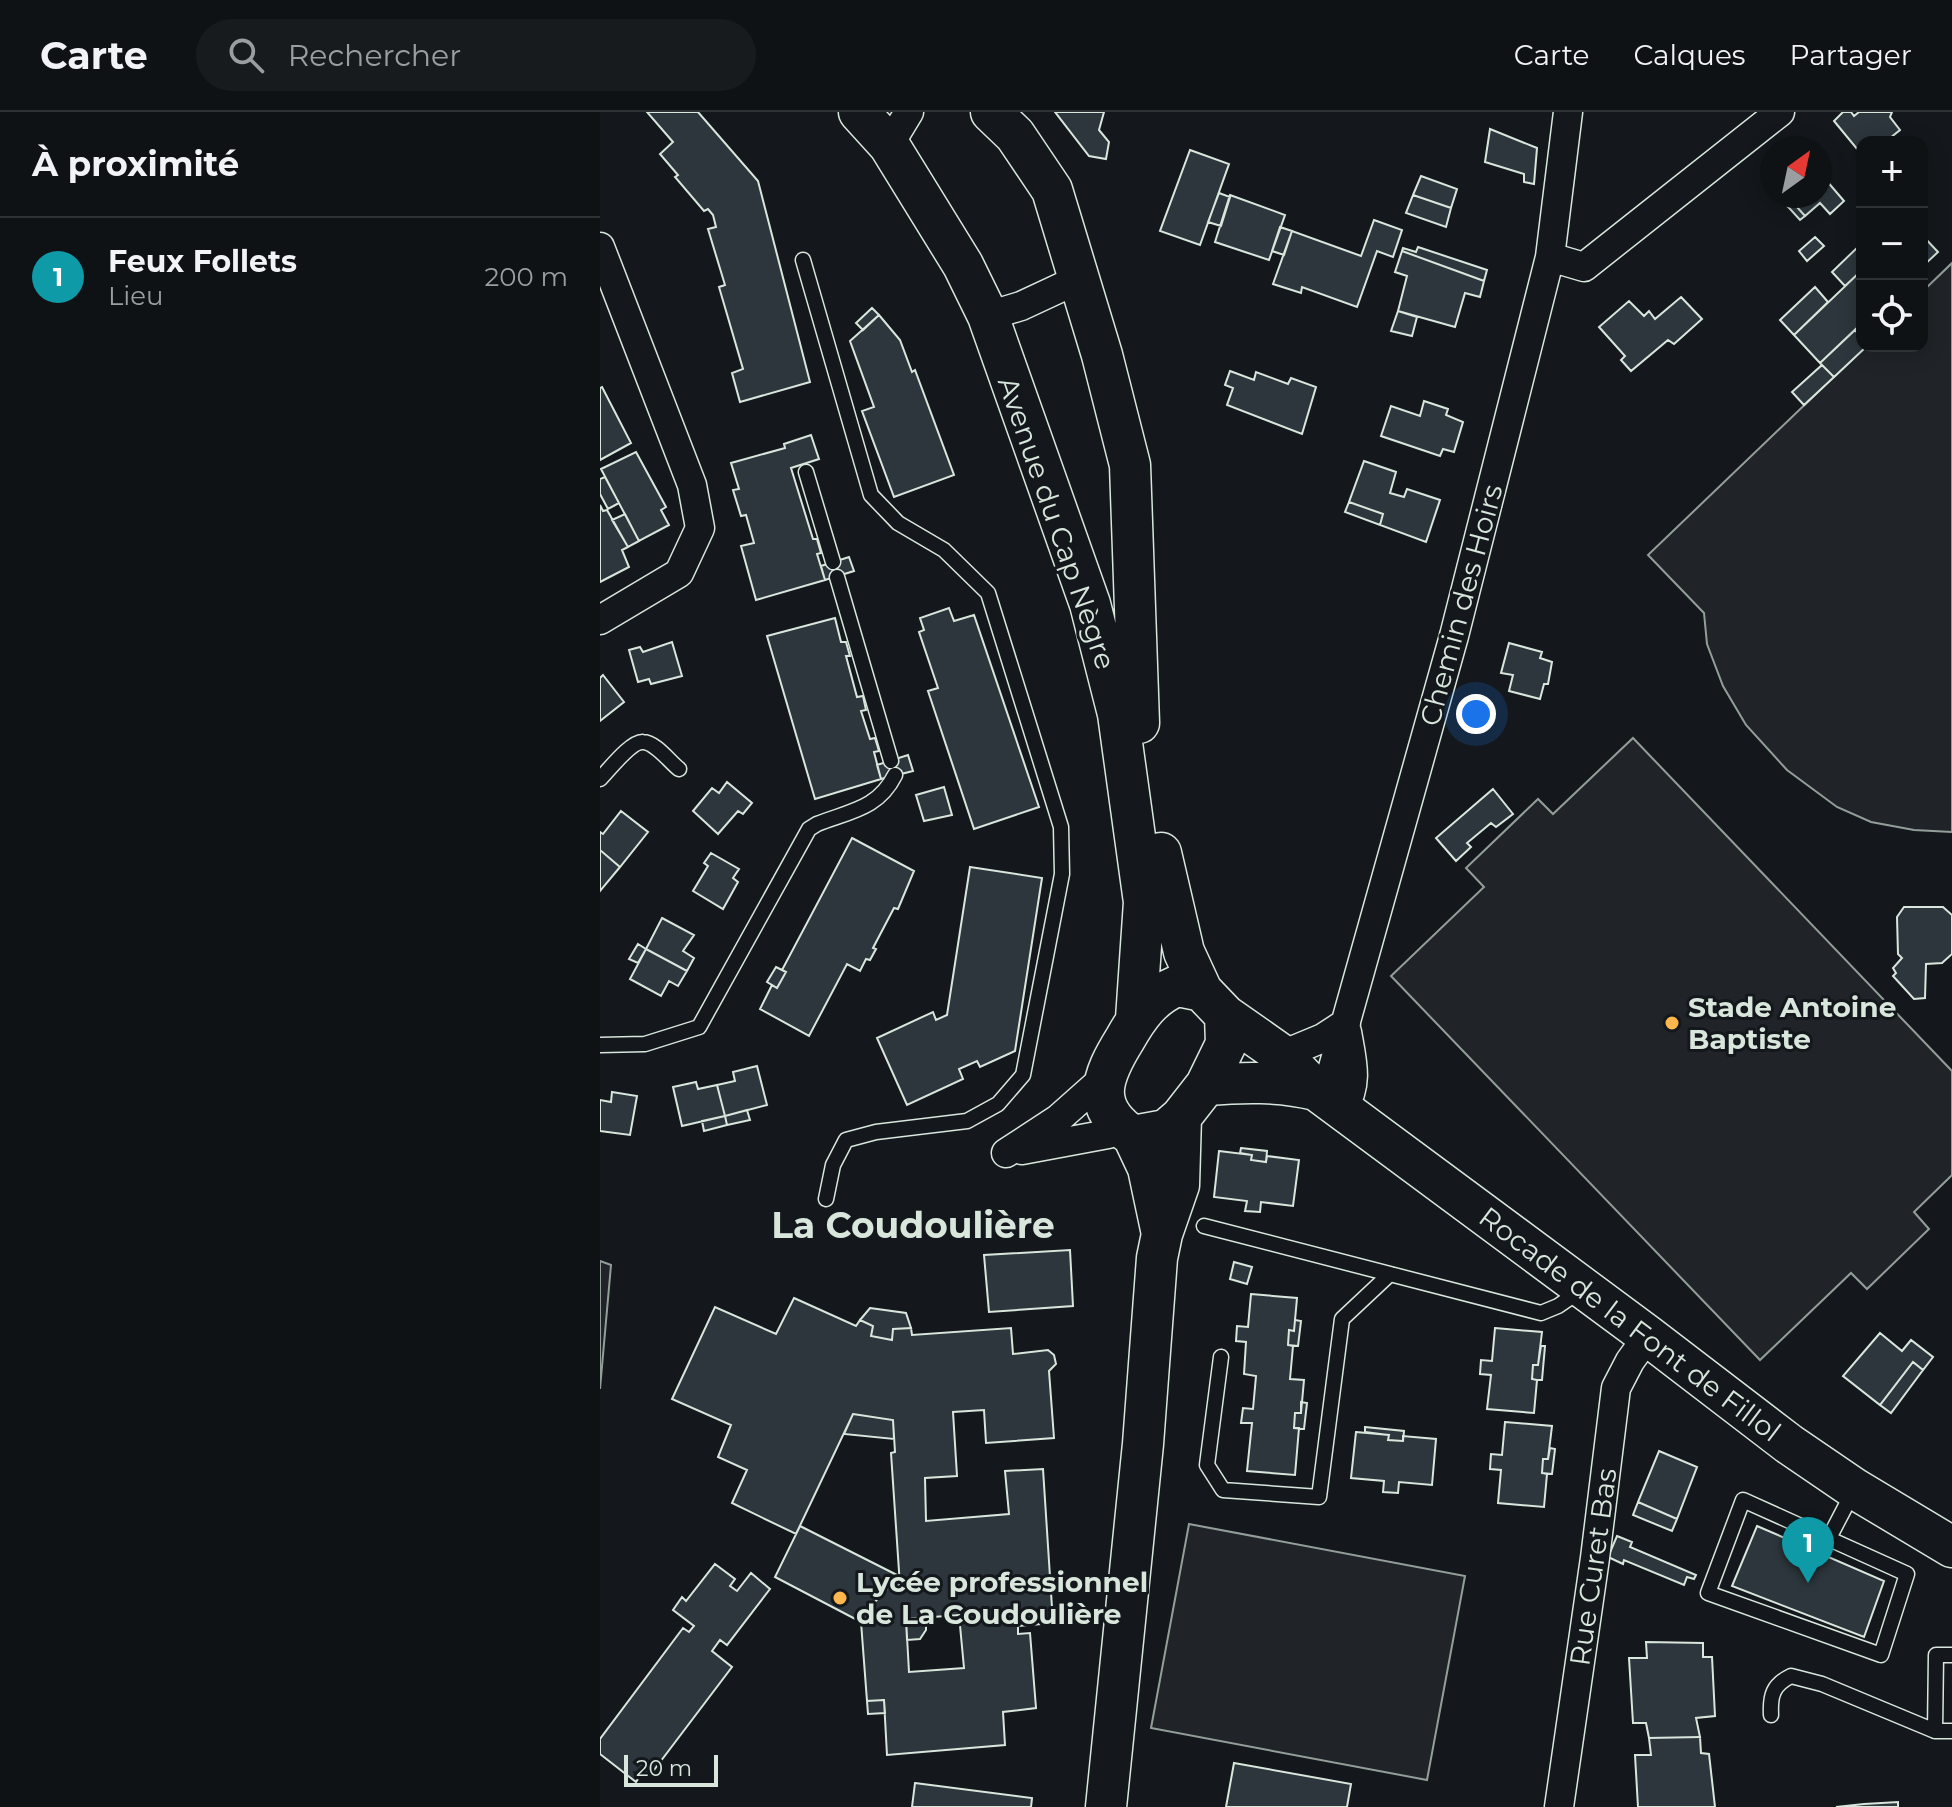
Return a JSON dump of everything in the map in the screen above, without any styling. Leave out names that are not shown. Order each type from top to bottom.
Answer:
[{"type":"street","name":"Avenue du Cap Nègre","points":[[859,112],[899,129],[988,316],[1090,604],[1118,714],[1144,902],[1136,1019]]},
{"type":"street","name":"Avenue du Cap Nègre","points":[[991,112],[1015,135],[1052,190],[1102,355],[1130,465],[1137,708],[1147,783],[1184,952],[1213,1003]]},
{"type":"street","name":"Chemin des Hoirs","points":[[1328,1099],[1346,1023],[1457,623],[1550,257],[1568,112]]},
{"type":"street","points":[[1550,257],[1584,267],[1780,112]]},
{"type":"street","points":[[600,247],[692,485],[700,528],[679,573],[600,620]]},
{"type":"street","points":[[988,316],[1021,306],[1079,279]]},
{"type":"street","points":[[1177,986],[1213,1003],[1226,1044],[1206,1085],[1181,1117],[1166,1130],[1154,1134],[1108,1134],[1006,1153],[1058,1119],[1103,1079],[1136,1019],[1163,992],[1177,986]]},
{"type":"street","name":"Rocade de la Font de Fillol","points":[[1213,1003],[1282,1055],[1328,1099],[1584,1288],[1744,1411],[1855,1489],[1952,1547]]},
{"type":"street","points":[[1282,1055],[1323,1038],[1346,1023]]},
{"type":"street","points":[[1103,1079],[1105,1100],[1113,1117],[1128,1132],[1148,1168],[1162,1234]]},
{"type":"street","name":"Rocade de la Font de Fillol","points":[[1206,1085],[1241,1082],[1290,1084],[1328,1099]]},
{"type":"street","points":[[1106,1807],[1143,1444],[1157,1258],[1179,1185],[1181,1117]]},
{"type":"street","name":"Rue Curet Bas","points":[[1559,1807],[1616,1388],[1648,1336]]},
{"type":"lane","points":[[803,260],[871,495],[898,523],[944,550],[988,593],[1061,827],[1062,874],[1023,1075],[998,1104],[967,1121],[876,1132],[846,1140],[833,1165],[826,1199]]},
{"type":"lane","points":[[600,1045],[645,1044],[699,1027],[809,829],[878,800],[887,791],[893,768],[806,472]]},
{"type":"lane","points":[[600,779],[633,745],[642,741],[650,744],[679,769]]},
{"type":"lane","points":[[1204,1226],[1541,1313],[1558,1306],[1584,1288]]},
{"type":"lane","points":[[1221,1357],[1207,1465],[1223,1490],[1319,1497],[1342,1319],[1390,1274]]},
{"type":"lane","points":[[1829,1538],[1855,1489]]},
{"type":"lane","points":[[1743,1500],[1829,1538],[1907,1574],[1881,1655],[1708,1593],[1743,1500]]},
{"type":"lane","points":[[1935,1731],[1936,1655],[1952,1655]]},
{"type":"lane","points":[[1771,1715],[1770,1696],[1780,1682],[1791,1676],[1822,1684],[1935,1731],[1952,1731]]},
{"type":"shaded area","points":[[1952,263],[1952,832],[1914,830],[1871,822],[1837,807],[1787,770],[1746,725],[1723,686],[1707,644],[1704,613],[1648,555],[1860,352],[1928,352],[1928,286]]},
{"type":"shaded area","name":"Stade Antoine Baptiste","points":[[1633,738],[1952,1071],[1952,1175],[1914,1212],[1929,1229],[1867,1289],[1851,1273],[1760,1360],[1391,976],[1484,887],[1466,868],[1538,799],[1553,814]]},
{"type":"shaded area","points":[[600,1261],[611,1265],[600,1389]]},
{"type":"shaded area","points":[[1189,1524],[1465,1576],[1427,1780],[1151,1728]]},
{"type":"building","points":[[647,112],[698,112],[758,181],[810,382],[740,402],[732,373],[743,369],[719,287],[725,285],[708,229],[716,227],[713,215],[708,209],[704,211],[660,154],[673,142]]},
{"type":"building","points":[[1055,112],[1104,112],[1099,130],[1109,142],[1106,159],[1089,156]]},
{"type":"building","points":[[1843,112],[1851,112],[1854,116],[1859,112],[1892,112],[1890,117],[1900,130],[1892,136],[1856,136],[1856,148],[1834,121]]},
{"type":"building","points":[[1490,129],[1537,148],[1534,184],[1524,182],[1524,174],[1485,162]]},
{"type":"building","points":[[1190,150],[1229,164],[1200,245],[1160,231]]},
{"type":"building","points":[[1421,176],[1457,189],[1451,208],[1413,195]]},
{"type":"building","points":[[1832,187],[1844,201],[1830,214],[1825,208],[1832,208]]},
{"type":"building","points":[[1219,193],[1230,197],[1221,226],[1208,222]]},
{"type":"building","points":[[1230,195],[1285,215],[1269,260],[1215,242]]},
{"type":"building","points":[[1413,195],[1451,208],[1446,227],[1406,213]]},
{"type":"building","points":[[1789,208],[1798,208],[1805,216],[1800,220]]},
{"type":"building","points":[[1798,208],[1814,208],[1805,216]]},
{"type":"building","points":[[1374,220],[1402,230],[1393,257],[1377,251],[1357,307],[1302,287],[1301,293],[1273,284],[1292,231],[1361,256]]},
{"type":"building","points":[[1280,227],[1292,231],[1284,255],[1272,251]]},
{"type":"building","points":[[1815,237],[1824,246],[1807,261],[1799,251]]},
{"type":"building","points":[[1928,241],[1938,252],[1928,261]]},
{"type":"building","points":[[1418,247],[1487,270],[1484,281],[1402,251],[1403,248],[1416,252]]},
{"type":"building","points":[[1856,249],[1856,276],[1845,286],[1832,272]]},
{"type":"building","points":[[1402,251],[1484,281],[1480,297],[1465,293],[1455,327],[1398,311],[1407,276],[1395,272]]},
{"type":"building","points":[[1856,276],[1856,329],[1820,363],[1794,335]]},
{"type":"building","points":[[1815,287],[1828,302],[1794,335],[1780,320]]},
{"type":"building","points":[[1681,297],[1702,319],[1674,344],[1668,340],[1631,371],[1621,360],[1625,356],[1599,327],[1629,301],[1644,316],[1649,311],[1655,319]]},
{"type":"building","points":[[872,308],[879,315],[863,330],[856,323]]},
{"type":"building","points":[[1398,311],[1417,317],[1412,336],[1391,331]]},
{"type":"building","points":[[879,315],[900,340],[912,372],[915,370],[954,475],[894,497],[862,411],[874,407],[850,341]]},
{"type":"building","points":[[1855,330],[1856,352],[1861,352],[1834,377],[1820,363]]},
{"type":"building","points":[[1822,365],[1834,377],[1804,405],[1792,392]]},
{"type":"building","points":[[1230,371],[1254,380],[1256,372],[1288,384],[1291,378],[1316,387],[1302,434],[1227,405],[1233,388],[1225,385]]},
{"type":"building","points":[[600,388],[631,443],[600,460]]},
{"type":"building","points":[[1424,401],[1448,409],[1446,415],[1463,422],[1454,452],[1443,449],[1440,456],[1381,436],[1391,406],[1420,416]]},
{"type":"building","points":[[811,435],[819,459],[791,468],[813,539],[817,539],[821,553],[817,554],[825,580],[756,600],[741,546],[754,543],[746,515],[741,516],[733,490],[739,489],[731,463],[785,448],[784,444]]},
{"type":"building","points":[[636,452],[666,507],[661,510],[669,525],[639,541],[601,469]]},
{"type":"building","points":[[1364,461],[1396,472],[1390,493],[1404,497],[1407,489],[1440,500],[1426,542],[1380,525],[1383,514],[1349,502]]},
{"type":"building","points":[[605,477],[619,503],[608,509],[600,494],[600,479]]},
{"type":"building","points":[[1349,502],[1383,514],[1380,525],[1345,512]]},
{"type":"building","points":[[600,505],[603,511],[607,510],[628,547],[622,550],[629,567],[600,582]]},
{"type":"building","points":[[625,514],[639,541],[628,547],[612,520]]},
{"type":"building","points":[[849,557],[854,571],[825,580],[821,566]]},
{"type":"building","points":[[949,608],[954,621],[974,615],[1039,807],[974,829],[928,691],[938,688],[919,632],[924,630],[920,618]]},
{"type":"building","points":[[835,618],[841,642],[846,642],[850,656],[846,656],[857,697],[863,696],[866,710],[861,711],[870,739],[875,738],[879,751],[874,752],[881,779],[815,799],[767,636]]},
{"type":"building","points":[[672,642],[682,676],[651,684],[649,679],[638,682],[629,650],[640,647],[643,652]]},
{"type":"building","points":[[1509,643],[1542,652],[1540,658],[1552,662],[1548,684],[1544,684],[1540,699],[1509,691],[1513,675],[1501,673]]},
{"type":"building","points":[[603,675],[624,702],[600,721],[600,678]]},
{"type":"building","points":[[908,755],[913,771],[881,779],[877,765]]},
{"type":"building","points":[[727,782],[752,803],[743,814],[738,811],[718,834],[693,811],[712,788],[719,793]]},
{"type":"building","points":[[944,787],[952,815],[924,821],[916,795]]},
{"type":"building","points":[[1493,789],[1513,814],[1496,827],[1491,823],[1467,843],[1471,847],[1456,861],[1436,838]]},
{"type":"building","points":[[621,811],[648,832],[620,867],[600,850],[600,832],[603,834]]},
{"type":"building","points":[[852,838],[914,871],[898,909],[894,908],[873,948],[876,949],[870,960],[866,959],[860,971],[847,964],[809,1036],[760,1009],[772,985],[777,988],[786,972],[782,970]]},
{"type":"building","points":[[600,850],[620,867],[600,891]]},
{"type":"building","points":[[711,853],[739,869],[733,878],[738,882],[723,909],[693,891],[708,866],[704,863]]},
{"type":"building","points":[[970,867],[1042,878],[1015,1051],[980,1067],[977,1061],[959,1069],[963,1079],[907,1105],[877,1038],[933,1012],[936,1020],[947,1015]]},
{"type":"building","points":[[1904,907],[1943,907],[1952,915],[1952,954],[1942,963],[1926,964],[1925,998],[1914,999],[1893,976],[1896,973],[1893,968],[1902,958],[1898,954],[1897,917]]},
{"type":"building","points":[[662,918],[694,935],[683,951],[694,958],[687,971],[646,949]]},
{"type":"building","points":[[638,944],[646,949],[638,963],[629,959]]},
{"type":"building","points":[[646,949],[687,971],[678,986],[669,981],[661,996],[630,979]]},
{"type":"building","points":[[776,967],[786,972],[777,988],[767,982]]},
{"type":"building","points":[[757,1066],[767,1105],[725,1116],[717,1085],[735,1081],[733,1072]]},
{"type":"building","points":[[696,1082],[698,1089],[717,1085],[725,1116],[682,1126],[673,1087]]},
{"type":"building","points":[[612,1092],[637,1096],[630,1135],[600,1131],[600,1100],[611,1102]]},
{"type":"building","points":[[747,1110],[750,1120],[727,1125],[725,1116]]},
{"type":"building","points":[[725,1116],[727,1125],[704,1131],[702,1121]]},
{"type":"building","points":[[1241,1148],[1267,1151],[1266,1162],[1251,1160],[1252,1155],[1240,1153]]},
{"type":"building","points":[[1219,1151],[1252,1155],[1251,1160],[1266,1162],[1267,1156],[1299,1160],[1293,1206],[1261,1202],[1260,1212],[1245,1211],[1247,1201],[1214,1197]]},
{"type":"building","points":[[1070,1250],[1073,1306],[989,1312],[984,1255]]},
{"type":"building","points":[[1234,1262],[1252,1267],[1247,1284],[1230,1279]]},
{"type":"building","points":[[1251,1294],[1297,1298],[1294,1331],[1289,1330],[1288,1345],[1293,1346],[1290,1379],[1304,1380],[1301,1413],[1295,1413],[1294,1428],[1299,1428],[1295,1475],[1247,1471],[1252,1423],[1241,1423],[1243,1408],[1253,1409],[1256,1376],[1244,1374],[1246,1342],[1236,1341],[1237,1326],[1248,1327]]},
{"type":"building","points":[[794,1298],[856,1326],[860,1320],[873,1326],[871,1336],[892,1340],[893,1329],[911,1328],[912,1335],[1011,1328],[1013,1354],[1048,1350],[1054,1355],[1056,1364],[1049,1371],[1054,1438],[986,1443],[984,1410],[953,1412],[957,1476],[925,1478],[926,1521],[1009,1514],[1005,1471],[1043,1469],[1053,1623],[1018,1626],[1018,1634],[1030,1633],[1036,1708],[1003,1712],[1005,1745],[887,1755],[884,1700],[867,1701],[861,1622],[869,1616],[868,1609],[892,1584],[900,1586],[891,1453],[895,1452],[893,1420],[853,1414],[796,1534],[732,1503],[747,1470],[718,1457],[731,1425],[672,1399],[715,1307],[776,1334]],"holes":[[[959,1615],[964,1668],[909,1672],[906,1619]]]},
{"type":"building","points":[[870,1308],[906,1313],[911,1328],[893,1329],[892,1340],[871,1336],[873,1326],[860,1320]]},
{"type":"building","points":[[1295,1320],[1301,1321],[1298,1346],[1288,1345],[1289,1330],[1294,1331]]},
{"type":"building","points":[[1495,1328],[1542,1332],[1538,1365],[1533,1365],[1532,1379],[1537,1380],[1534,1413],[1487,1409],[1491,1375],[1480,1374],[1481,1360],[1492,1361]]},
{"type":"building","points":[[1880,1333],[1902,1351],[1911,1340],[1933,1357],[1923,1370],[1913,1362],[1880,1405],[1843,1376]]},
{"type":"building","points":[[1541,1346],[1545,1346],[1542,1380],[1537,1380],[1532,1379],[1533,1365],[1538,1365]]},
{"type":"building","points":[[1913,1362],[1923,1370],[1891,1413],[1880,1405]]},
{"type":"building","points":[[1301,1402],[1307,1403],[1304,1429],[1294,1428],[1295,1413],[1301,1413]]},
{"type":"building","points":[[853,1414],[893,1420],[894,1439],[844,1434]]},
{"type":"building","points":[[1505,1422],[1552,1426],[1548,1459],[1543,1459],[1542,1473],[1547,1474],[1544,1507],[1498,1503],[1501,1470],[1490,1469],[1491,1454],[1502,1455]]},
{"type":"building","points":[[1365,1427],[1404,1431],[1403,1441],[1388,1440],[1389,1435],[1365,1432]]},
{"type":"building","points":[[1356,1432],[1389,1435],[1388,1440],[1403,1441],[1403,1436],[1436,1439],[1432,1485],[1399,1482],[1398,1493],[1383,1492],[1384,1481],[1351,1478]]},
{"type":"building","points":[[1550,1448],[1555,1449],[1552,1474],[1542,1473],[1543,1459],[1548,1459]]},
{"type":"building","points":[[1659,1451],[1697,1467],[1677,1519],[1638,1502]]},
{"type":"building","points":[[1638,1502],[1677,1519],[1672,1531],[1633,1515]]},
{"type":"building","points":[[800,1526],[899,1576],[900,1586],[892,1584],[868,1609],[869,1616],[861,1622],[775,1577]]},
{"type":"building","points":[[1757,1526],[1884,1581],[1864,1637],[1732,1586]]},
{"type":"building","points":[[1617,1536],[1632,1542],[1630,1547],[1696,1575],[1694,1579],[1687,1577],[1684,1585],[1624,1560],[1623,1564],[1608,1557]]},
{"type":"building","points":[[715,1564],[735,1579],[730,1586],[737,1591],[751,1573],[770,1589],[727,1645],[720,1640],[712,1651],[732,1667],[651,1774],[644,1770],[636,1782],[600,1754],[600,1739],[683,1628],[689,1632],[694,1626],[673,1610],[682,1597],[686,1601]]},
{"type":"building","points":[[926,1617],[926,1630],[920,1639],[907,1640],[906,1619]]},
{"type":"building","points":[[1646,1642],[1703,1643],[1703,1657],[1712,1657],[1715,1716],[1696,1718],[1700,1737],[1649,1738],[1646,1723],[1633,1723],[1629,1658],[1647,1658]]},
{"type":"building","points":[[884,1700],[885,1713],[868,1714],[867,1701]]},
{"type":"building","points":[[1700,1737],[1701,1753],[1709,1754],[1715,1807],[1638,1807],[1635,1755],[1651,1755],[1649,1738]]},
{"type":"building","points":[[1234,1763],[1351,1784],[1347,1807],[1226,1807]]},
{"type":"building","points":[[915,1783],[1032,1798],[1031,1807],[912,1807]]},
{"type":"building","points":[[1898,1802],[1898,1807],[1836,1807],[1864,1804]]},
{"type":"place","name":"Stade Antoine Baptiste","points":[[1672,1023]]},
{"type":"place","name":"Feux Follets","points":[[1808,1583]]},
{"type":"place","name":"Lycée professionnel de La Coudoulière","points":[[840,1598]]},
{"type":"district","name":"La Coudoulière","points":[[913,1225]]}]
